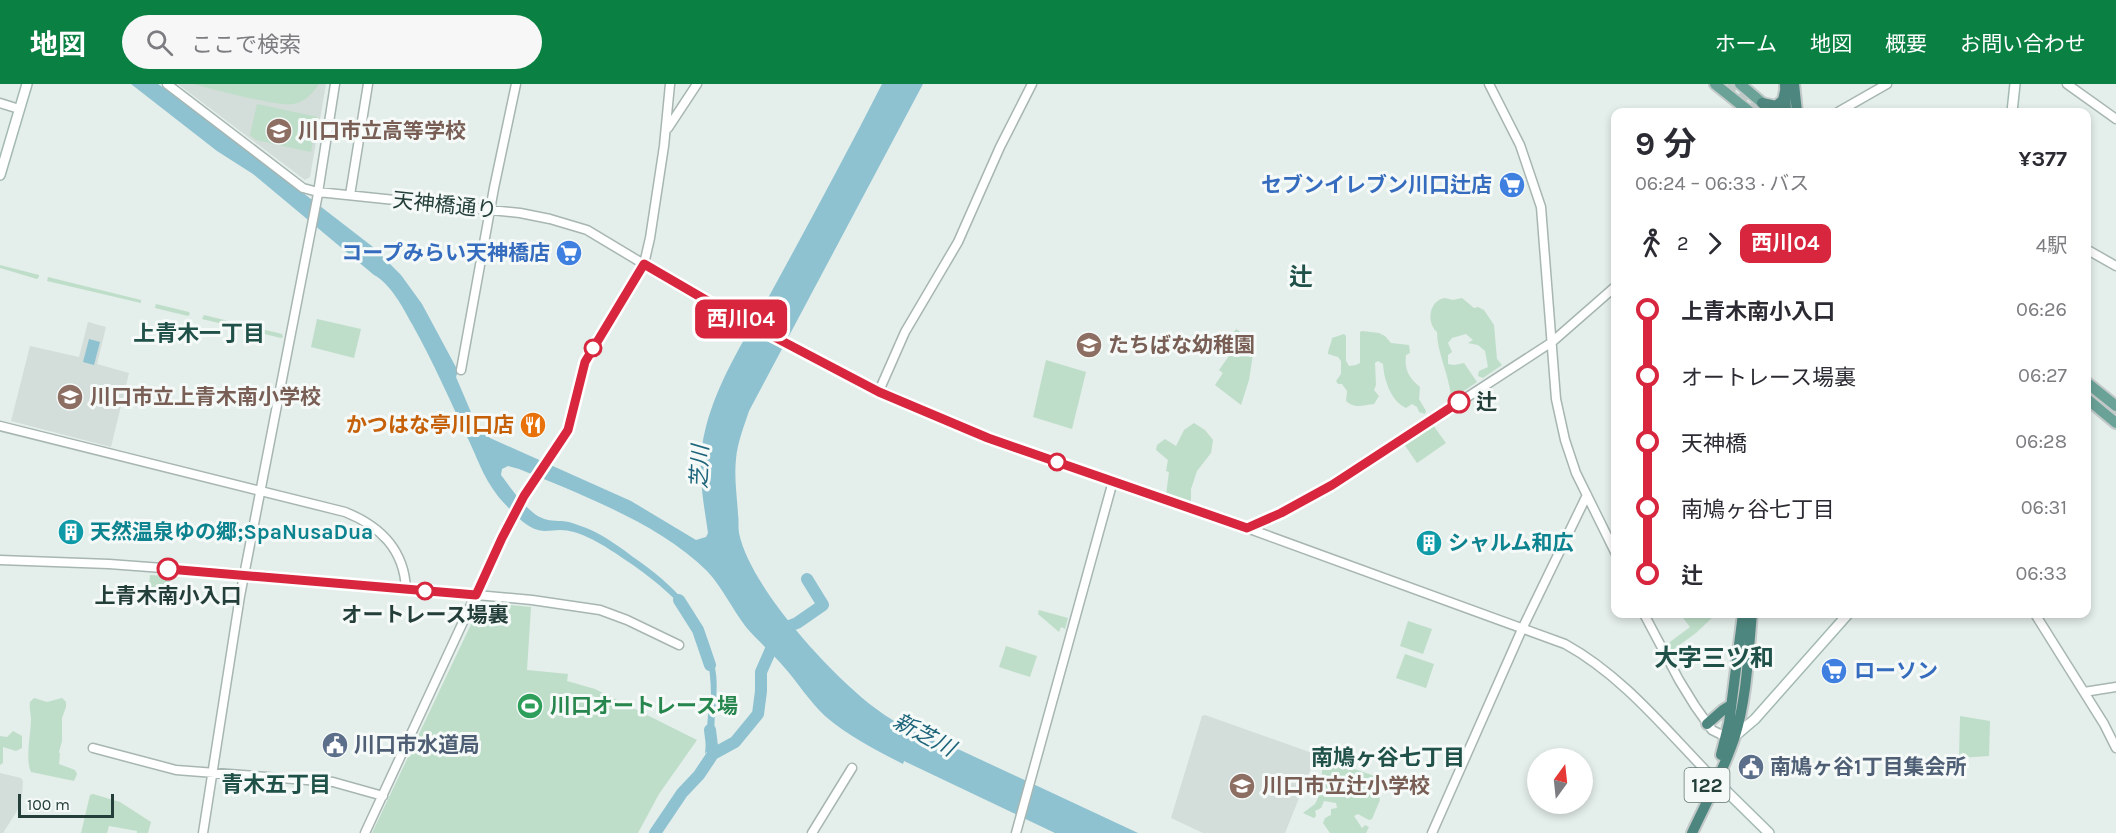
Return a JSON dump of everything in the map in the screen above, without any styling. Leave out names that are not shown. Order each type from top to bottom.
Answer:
[{"type":"highway","points":[[1794,84],[1797,108]]},
{"type":"highway","points":[[1762,104],[1776,106],[1784,100],[1785,88]]},
{"type":"highway","points":[[1785,88],[1786,108]]},
{"type":"highway","name":"122","points":[[1730,736],[1731,705],[1742,618]]},
{"type":"highway","name":"122","points":[[1692,833],[1742,701],[1752,618]]},
{"type":"highway","points":[[1707,724],[1731,705]]},
{"type":"highway","name":"122","points":[[1684,833],[1714,778]]},
{"type":"main road","points":[[0,175],[27,84]]},
{"type":"main road","points":[[1715,84],[1745,108]]},
{"type":"main road","points":[[1740,84],[1768,108]]},
{"type":"main road","points":[[2012,108],[2015,84]]},
{"type":"main road","points":[[2091,386],[2116,406]]},
{"type":"main road","points":[[2091,402],[2116,423]]},
{"type":"main road","points":[[1730,736],[1755,719],[1844,618]]},
{"type":"main road","points":[[1714,778],[1769,833]]},
{"type":"street","name":"天神橋通り","points":[[167,84],[303,188],[318,192],[490,209],[550,219],[586,230],[682,287],[879,392],[988,438],[1247,528],[1565,644],[1602,667],[1714,778]]},
{"type":"street","points":[[203,833],[243,574],[316,203],[335,84]]},
{"type":"street","points":[[350,195],[368,84]]},
{"type":"street","points":[[460,370],[516,84]]},
{"type":"street","points":[[365,833],[502,538],[568,430],[585,362],[644,264],[652,228],[666,131],[670,84]]},
{"type":"street","points":[[666,131],[697,84]]},
{"type":"street","points":[[879,392],[905,332],[958,242],[1032,84]]},
{"type":"street","points":[[1489,84],[1520,146],[1541,207],[1556,399],[1570,457],[1611,544]]},
{"type":"street","points":[[1845,108],[1887,84]]},
{"type":"street","points":[[2067,84],[2116,119]]},
{"type":"street","points":[[0,103],[19,109]]},
{"type":"street","points":[[2091,252],[2116,266]]},
{"type":"street","points":[[1247,528],[1281,513],[1332,485],[1552,342],[1611,290]]},
{"type":"street","points":[[0,426],[345,512],[365,520],[378,530],[393,548],[405,576],[406,589]]},
{"type":"street","points":[[1016,833],[1113,481]]},
{"type":"street","points":[[1432,833],[1523,627],[1587,495]]},
{"type":"street","points":[[0,560],[109,564],[243,574],[541,601],[600,610],[679,645]]},
{"type":"street","points":[[1646,618],[1679,680],[1707,724],[1716,734],[1730,736]]},
{"type":"street","points":[[2038,618],[2104,724],[2116,748]]},
{"type":"street","points":[[2084,692],[2116,687]]},
{"type":"street","points":[[93,748],[176,770],[333,782],[383,796]]},
{"type":"street","points":[[812,833],[852,768]]},
{"type":"shaded area","name":"川口市立高等学校","points":[[178,84],[326,84],[310,177],[305,180]]},
{"type":"shaded area","name":"川口市立上青木南小学校","points":[[88,322],[106,327],[97,364],[129,373],[111,447],[11,421],[30,346],[79,357]]},
{"type":"shaded area","name":"川口市立辻小学校","points":[[1205,715],[1315,754],[1285,833],[1203,833],[1171,818],[1202,716]]},
{"type":"shaded area","points":[[0,773],[21,778],[23,781],[22,796],[17,811],[3,833],[0,833]]},
{"type":"green space","points":[[194,84],[319,84],[305,99],[293,104],[285,104]]},
{"type":"green space","points":[[257,104],[318,117],[311,152],[256,140],[250,135]]},
{"type":"green space","points":[[0,265],[39,275],[39,277],[37,279],[0,268]]},
{"type":"green space","points":[[48,277],[141,300],[141,303],[47,281]]},
{"type":"green space","points":[[1445,298],[1453,300],[1462,298],[1474,308],[1484,310],[1494,325],[1497,359],[1502,365],[1483,378],[1478,376],[1479,371],[1488,367],[1485,351],[1478,345],[1468,343],[1473,340],[1466,334],[1452,338],[1448,343],[1452,352],[1448,355],[1448,364],[1464,363],[1477,382],[1455,397],[1451,396],[1437,332],[1430,318],[1435,303]]},
{"type":"green space","points":[[156,304],[190,314],[188,316],[155,308]]},
{"type":"green space","points":[[204,315],[282,334],[283,337],[202,319]]},
{"type":"green space","points":[[317,319],[361,329],[354,358],[311,347]]},
{"type":"green space","points":[[1236,329],[1255,341],[1249,380],[1241,405],[1215,385],[1223,373],[1219,370],[1234,349],[1226,344]]},
{"type":"green space","points":[[1360,332],[1379,333],[1391,343],[1409,345],[1410,353],[1406,355],[1407,369],[1410,377],[1420,387],[1419,399],[1426,411],[1425,414],[1419,412],[1412,404],[1406,408],[1396,400],[1387,383],[1383,364],[1378,361],[1375,363],[1376,385],[1374,390],[1379,396],[1374,404],[1355,406],[1346,401],[1347,391],[1342,384],[1336,381],[1341,374],[1341,361],[1338,357],[1328,354],[1328,350],[1332,338],[1344,334],[1346,336],[1346,361],[1349,366],[1360,363]]},
{"type":"green space","points":[[1046,360],[1086,372],[1072,429],[1033,417]]},
{"type":"green space","points":[[1194,423],[1205,430],[1213,440],[1211,453],[1197,471],[1189,504],[1166,495],[1168,460],[1156,450],[1157,445],[1165,439],[1176,446],[1184,430]]},
{"type":"green space","points":[[1433,425],[1446,443],[1417,463],[1404,444]]},
{"type":"green space","points":[[150,575],[170,576],[168,600],[148,598]]},
{"type":"green space","name":"川口オートレース場","points":[[488,603],[531,607],[527,670],[568,674],[567,681],[595,689],[697,740],[659,794],[638,833],[372,833],[474,618]]},
{"type":"green space","points":[[1039,610],[1068,618],[1065,629],[1061,627],[1059,632],[1038,614]]},
{"type":"green space","points":[[1683,618],[1712,618],[1671,651],[1666,645],[1690,627]]},
{"type":"green space","points":[[1408,621],[1432,629],[1423,654],[1400,646]]},
{"type":"green space","points":[[1006,646],[1037,656],[1030,677],[999,667]]},
{"type":"green space","points":[[1405,654],[1434,664],[1426,688],[1396,678]]},
{"type":"green space","points":[[34,698],[47,702],[62,698],[66,702],[62,718],[59,764],[75,770],[77,774],[74,781],[31,772],[28,761],[30,702]]},
{"type":"green space","points":[[1960,716],[1990,721],[1989,756],[1959,758]]},
{"type":"green space","points":[[13,731],[22,736],[22,748],[16,751],[3,747],[3,763],[0,765],[0,736],[7,737]]},
{"type":"green space","points":[[1329,764],[1343,765],[1386,780],[1387,785],[1379,795],[1380,800],[1372,819],[1369,820],[1358,814],[1354,816],[1362,828],[1365,825],[1369,827],[1366,833],[1330,833],[1323,823],[1325,818],[1331,815],[1331,809],[1337,808],[1336,803],[1324,801],[1321,808],[1315,811],[1314,818],[1303,813],[1315,804],[1318,798],[1312,792],[1313,787],[1322,774],[1322,770]]},
{"type":"green space","points":[[90,795],[120,802],[151,822],[148,833],[137,833],[137,831],[109,826],[107,833],[81,833]]},
{"type":"water","points":[[131,84],[158,84],[188,104],[373,247],[401,275],[422,304],[458,371],[456,377],[476,424],[490,438],[631,501],[696,540],[706,537],[708,533],[701,479],[702,447],[706,426],[730,365],[815,212],[882,84],[923,84],[749,411],[739,441],[736,459],[735,480],[739,533],[746,555],[759,578],[794,628],[836,674],[875,708],[916,733],[960,750],[1138,833],[1055,833],[904,761],[903,764],[862,742],[819,710],[784,667],[746,627],[713,578],[688,554],[643,525],[593,500],[519,469],[508,466],[502,469],[501,475],[509,486],[537,515],[548,520],[566,521],[613,542],[662,579],[675,591],[696,618],[711,650],[716,677],[715,741],[705,754],[711,699],[707,655],[692,621],[681,606],[633,565],[599,543],[570,531],[538,530],[528,526],[519,518],[503,502],[488,480],[420,339],[401,304],[386,284],[253,174],[217,151]]},
{"type":"water","points":[[89,339],[100,342],[94,365],[83,362]]},
{"type":"waterway","points":[[779,630],[797,623],[823,605],[807,579]]},
{"type":"waterway","points":[[679,600],[698,630],[710,665]]},
{"type":"waterway","name":"芝川","points":[[655,833],[682,793],[699,775],[713,754],[735,742],[758,714],[761,672],[776,638]]},
{"type":"waterway","points":[[710,730],[713,754]]},
{"type":"tunnel","points":[[1728,84],[1757,108]]},
{"type":"tunnel","points":[[2091,394],[2116,415]]},
{"type":"bus line","name":"西川04","points":[[168,569],[476,595],[524,496],[568,430],[585,362],[644,264],[723,310],[879,392],[988,438],[1247,528],[1281,513],[1332,485],[1459,402]]},
{"type":"place","name":"川口市立高等学校","points":[[279,131]]},
{"type":"place","name":"セブンイレブン川口辻店","points":[[1512,185]]},
{"type":"place","name":"コープみらい天神橋店","points":[[569,253]]},
{"type":"place","name":"たちばな幼稚園","points":[[1089,345]]},
{"type":"place","name":"川口市立上青木南小学校","points":[[70,397]]},
{"type":"place","name":"辻","points":[[1459,402]]},
{"type":"place","name":"かつはな亭川口店","points":[[533,425]]},
{"type":"place","name":"天然温泉ゆの郷;SpaNusaDua","points":[[71,532]]},
{"type":"place","name":"シャルム和広","points":[[1429,543]]},
{"type":"place","name":"上青木南小入口","points":[[168,569]]},
{"type":"place","name":"オートレース場裏","points":[[425,591]]},
{"type":"place","name":"ローソン","points":[[1834,671]]},
{"type":"place","name":"川口オートレース場","points":[[530,706]]},
{"type":"place","name":"川口市水道局","points":[[335,745]]},
{"type":"place","name":"南鳩ヶ谷1丁目集会所","points":[[1751,767]]},
{"type":"place","name":"川口市立辻小学校","points":[[1242,786]]},
{"type":"district","name":"辻","points":[[1301,277]]},
{"type":"district","name":"上青木一丁目","points":[[199,334]]},
{"type":"district","name":"大字三ツ和","points":[[1714,658]]},
{"type":"district","name":"南鳩ヶ谷七丁目","points":[[1388,758]]},
{"type":"district","name":"青木五丁目","points":[[276,785]]},
{"type":"water label","name":"新芝川","points":[[924,735]]}]
